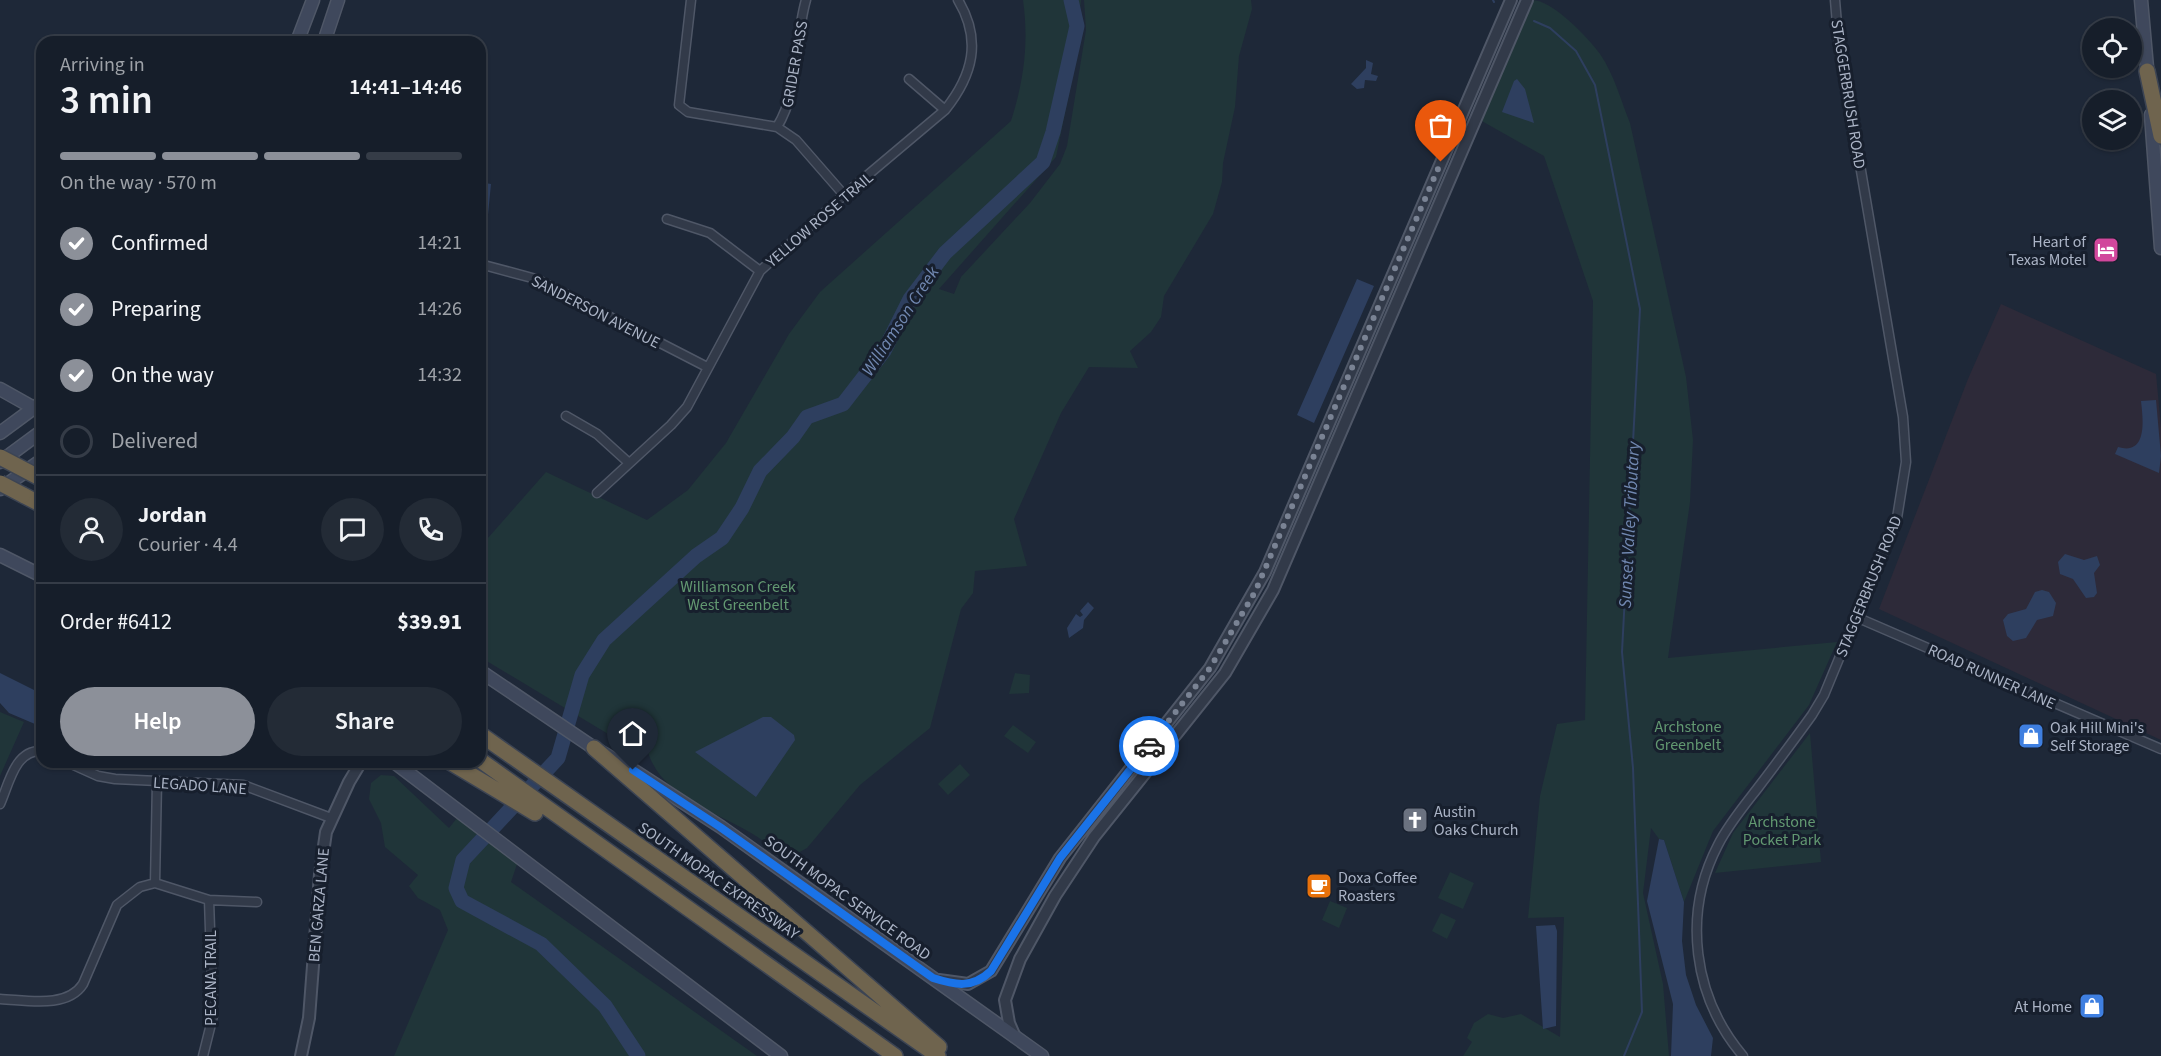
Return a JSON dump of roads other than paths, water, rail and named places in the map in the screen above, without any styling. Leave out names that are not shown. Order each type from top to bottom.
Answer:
[{"type":"highway","points":[[2147,71],[2161,136]]},
{"type":"highway","points":[[0,457],[36,476]]},
{"type":"highway","points":[[0,483],[36,502]]},
{"type":"highway","name":"SOUTH MOPAC EXPRESSWAY","points":[[486,738],[938,1056]]},
{"type":"highway","points":[[594,748],[930,1038],[947,1056]]},
{"type":"highway","points":[[481,768],[552,818],[603,850],[896,1056]]},
{"type":"main road","points":[[299,36],[313,0]]},
{"type":"main road","points":[[326,36],[338,0]]},
{"type":"main road","points":[[2141,0],[2161,248]]},
{"type":"main road","points":[[0,389],[36,405]]},
{"type":"main road","points":[[0,433],[36,410]]},
{"type":"main road","points":[[0,462],[36,435]]},
{"type":"main road","points":[[0,489],[36,464]]},
{"type":"main road","points":[[0,555],[36,573]]},
{"type":"main road","name":"SOUTH MOPAC SERVICE ROAD","points":[[486,675],[594,748],[633,770],[720,827],[1042,1056]]},
{"type":"main road","points":[[402,768],[781,1056]]},
{"type":"street","points":[[691,0],[679,105],[688,112],[777,127],[796,140],[844,195]]},
{"type":"street","name":"GRIDER PASS","points":[[777,127],[784,116],[790,95],[806,0]]},
{"type":"street","name":"YELLOW ROSE TRAIL","points":[[597,493],[687,407],[760,271],[844,195],[945,110],[967,78],[971,58],[969,23],[958,0]]},
{"type":"street","points":[[933,978],[951,984],[968,984],[976,982],[991,971],[1060,858],[1197,686],[1233,632],[1255,592],[1283,531],[1511,0]]},
{"type":"street","points":[[1016,1037],[1009,1023],[1005,1000],[1020,959],[1055,896],[1094,837],[1219,681],[1242,646],[1273,590],[1527,0]]},
{"type":"street","name":"STAGGERBRUSH ROAD","points":[[1743,1056],[1717,1018],[1702,979],[1696,940],[1702,885],[1725,833],[1812,715],[1824,695],[1897,518],[1903,490],[1905,439],[1838,36],[1835,0]]},
{"type":"street","points":[[909,79],[945,110]]},
{"type":"street","points":[[667,219],[710,233],[760,271]]},
{"type":"street","name":"SANDERSON AVENUE","points":[[486,266],[536,279],[707,367]]},
{"type":"street","points":[[566,416],[597,434],[629,463]]},
{"type":"street","name":"ROAD RUNNER LANE","points":[[1856,617],[2161,749]]},
{"type":"street","points":[[0,804],[21,758],[29,752],[36,751]]},
{"type":"street","name":"LEGADO LANE","points":[[82,768],[106,778],[243,785],[331,818]]},
{"type":"street","name":"BEN GARZA LANE","points":[[300,1056],[309,1018],[320,874],[326,832],[358,768]]},
{"type":"street","points":[[155,883],[157,782]]},
{"type":"street","points":[[0,999],[62,1000],[74,994],[83,984],[117,905],[132,892],[155,883],[209,900],[257,902]]},
{"type":"street","name":"PECANA TRAIL","points":[[203,1056],[213,1016],[209,900]]},
{"type":"water","points":[[1366,60],[1373,63],[1371,74],[1378,76],[1376,81],[1365,80],[1364,88],[1357,89],[1351,84],[1366,68]]},
{"type":"water","points":[[1517,79],[1525,89],[1534,123],[1502,112],[1514,81]]},
{"type":"water","points":[[486,183],[491,184],[486,235]]},
{"type":"water","points":[[1357,279],[1374,286],[1314,423],[1297,415]]},
{"type":"water","points":[[2156,400],[2161,456],[2159,473],[2115,454],[2118,447],[2135,446],[2139,441],[2143,426],[2141,401]]},
{"type":"water","points":[[2065,554],[2084,560],[2097,556],[2100,565],[2094,573],[2097,593],[2094,597],[2086,598],[2073,579],[2060,574],[2058,562]]},
{"type":"water","points":[[2042,590],[2049,592],[2056,603],[2053,616],[2037,620],[2026,638],[2013,641],[2007,636],[2003,620],[2008,614],[2026,609],[2035,592]]},
{"type":"water","points":[[1088,602],[1094,608],[1084,620],[1083,628],[1069,638],[1067,628],[1076,614],[1080,617],[1083,615],[1080,611]]},
{"type":"water","points":[[0,673],[36,691],[36,724],[9,713],[0,703]]},
{"type":"water","points":[[763,717],[771,717],[794,735],[795,740],[756,797],[695,752]]},
{"type":"water","points":[[1659,839],[1664,840],[1684,902],[1682,941],[1686,975],[1696,1005],[1713,1038],[1711,1056],[1671,1056],[1673,1004],[1647,901]]},
{"type":"water","points":[[1555,925],[1557,931],[1556,1026],[1543,1029],[1536,926]]},
{"type":"waterway","name":"Williamson Creek","points":[[638,1056],[605,1006],[541,944],[462,901],[456,888],[463,860],[558,758],[582,675],[604,640],[696,556],[722,538],[742,508],[760,471],[793,437],[807,417],[843,404],[884,351],[910,299],[945,253],[1043,162],[1053,132],[1077,26],[1071,0]]},
{"type":"waterway","name":"Sunset Valley Tributary","points":[[1534,21],[1550,28],[1576,51],[1595,85],[1640,309],[1622,652],[1633,768],[1642,1012],[1624,1056]]},
{"type":"place","name":"Heart of Texas Motel","points":[[2106,250]]},
{"type":"place","name":"Oak Hill Mini's Self Storage","points":[[2031,736]]},
{"type":"place","name":"Austin Oaks Church","points":[[1415,820]]},
{"type":"place","name":"Doxa Coffee Roasters","points":[[1319,886]]},
{"type":"place","name":"At Home","points":[[2092,1006]]},
{"type":"park label","name":"Williamson Creek West Greenbelt","points":[[738,595]]},
{"type":"park label","name":"Archstone Greenbelt","points":[[1688,735]]},
{"type":"park label","name":"Archstone Pocket Park","points":[[1782,830]]}]
